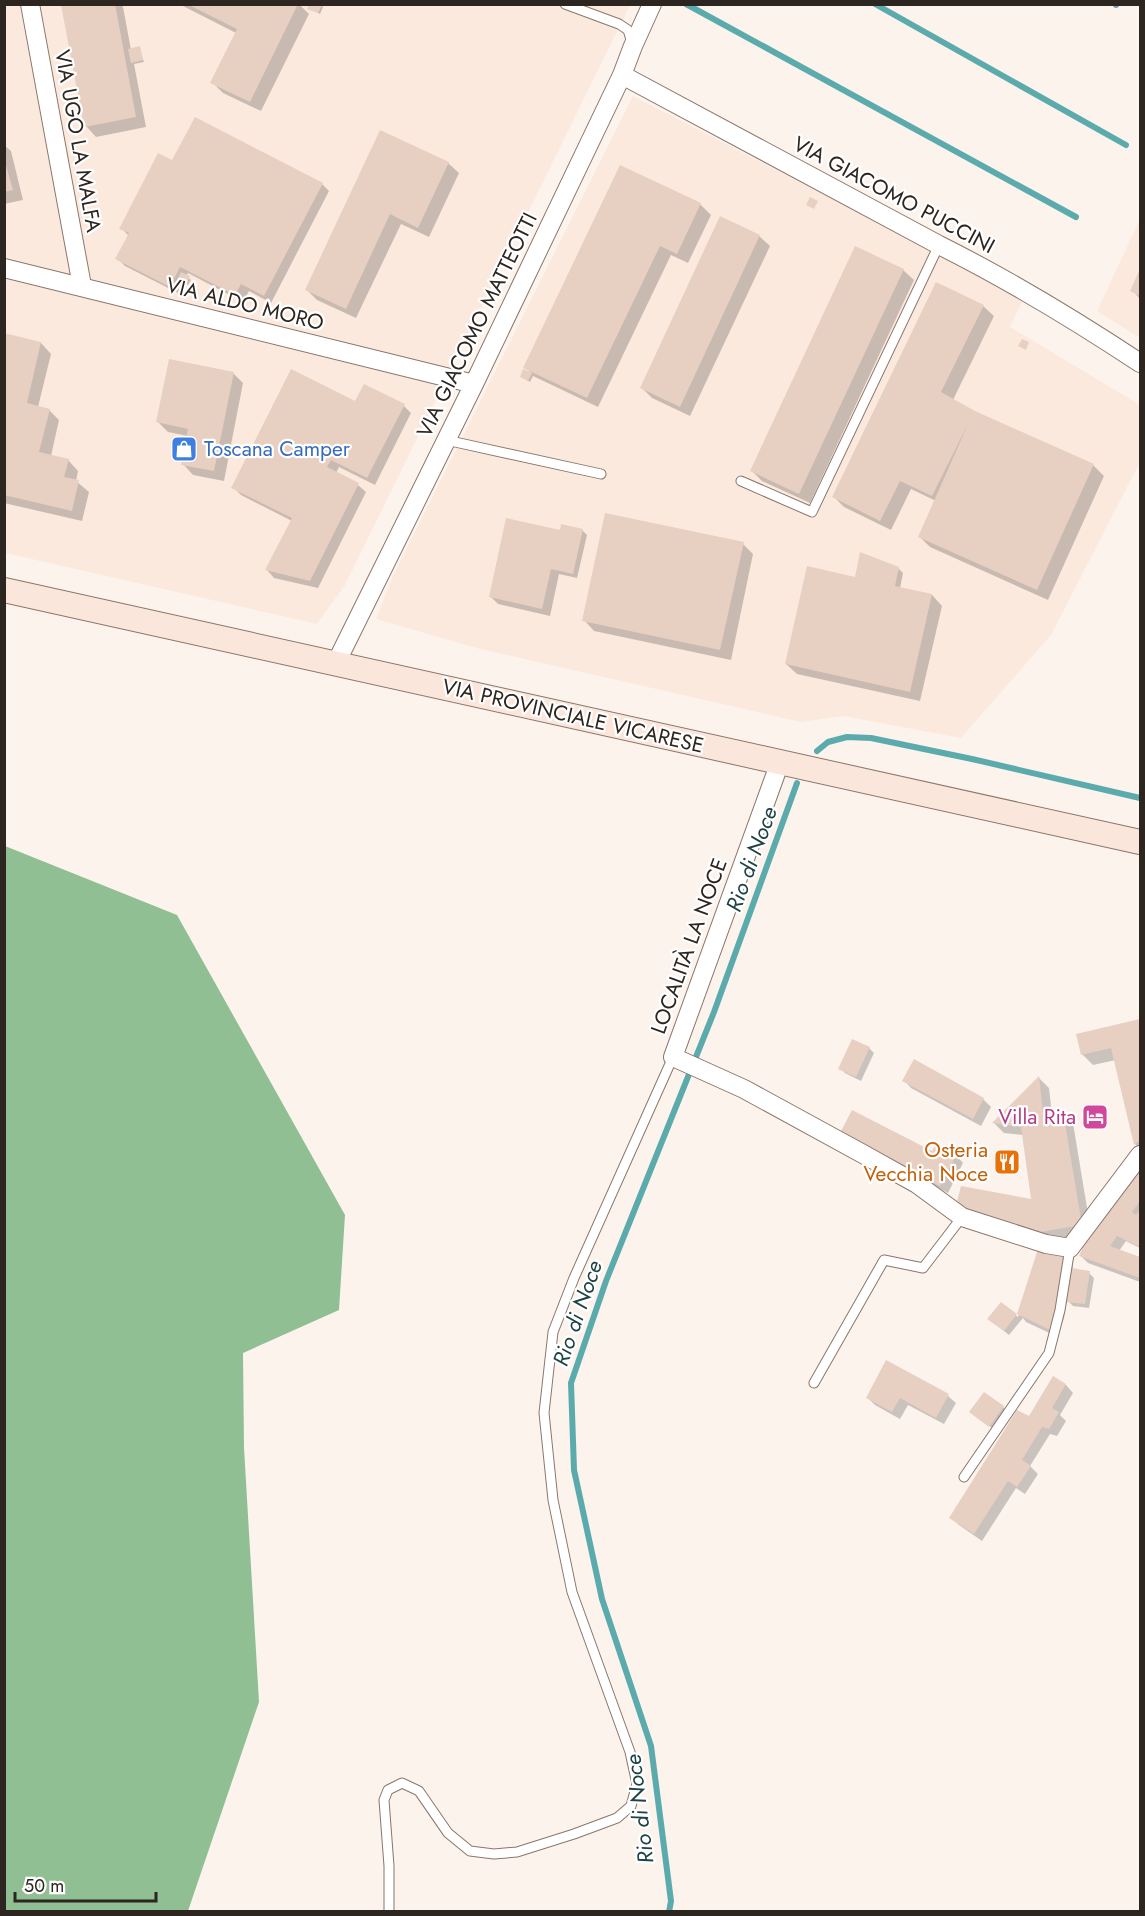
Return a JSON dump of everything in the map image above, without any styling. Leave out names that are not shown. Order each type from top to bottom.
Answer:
[{"type":"main road","name":"VIA PROVINCIALE VICARESE","points":[[4,590],[1140,842]]},
{"type":"street","name":"VIA UGO LA MALFA","points":[[30,4],[82,286]]},
{"type":"street","name":"VIA GIACOMO MATTEOTTI","points":[[336,663],[474,384],[622,75],[652,4]]},
{"type":"street","name":"VIA GIACOMO PUCCINI","points":[[622,75],[984,267],[1035,296],[1140,363]]},
{"type":"street","name":"VIA ALDO MORO","points":[[4,268],[474,384]]},
{"type":"street","name":"LOCALITÀ LA NOCE","points":[[685,1063],[780,762]]},
{"type":"street","points":[[685,1063],[744,1089],[917,1184],[962,1217],[1046,1244],[1071,1248],[1140,1155]]},
{"type":"lane","points":[[565,4],[619,24],[627,30],[633,46]]},
{"type":"lane","points":[[741,481],[812,512],[939,245]]},
{"type":"lane","points":[[446,440],[601,474]]},
{"type":"lane","points":[[389,1911],[389,1866],[384,1800],[388,1790],[402,1784],[419,1791],[448,1833],[470,1851],[494,1854],[517,1852],[574,1834],[617,1818],[631,1806],[637,1784],[630,1752],[572,1592],[551,1490],[544,1413],[553,1332],[574,1278],[685,1063]]},
{"type":"lane","points":[[814,1383],[884,1260],[923,1268],[962,1217]]},
{"type":"lane","points":[[964,1477],[1049,1353],[1060,1310],[1071,1248]]},
{"type":"shaded area","points":[[5,5],[630,5],[345,585],[317,624],[5,553]]},
{"type":"shaded area","points":[[633,96],[1024,298],[1010,327],[1140,405],[1140,462],[1051,635],[961,738],[843,716],[801,722],[480,649],[376,619],[393,576]]},
{"type":"shaded area","points":[[1140,219],[1140,338],[1097,311]]},
{"type":"green space","points":[[5,846],[177,915],[345,1215],[339,1310],[243,1353],[244,1448],[259,1702],[188,1911],[5,1911]]},
{"type":"building","points":[[115,4],[136,117],[84,127],[61,5]]},
{"type":"building","points":[[187,4],[298,4],[250,102],[210,83],[237,29]]},
{"type":"building","points":[[309,5],[322,5],[318,13],[307,9]]},
{"type":"building","points":[[140,46],[143,60],[131,63],[128,49]]},
{"type":"building","points":[[195,117],[323,183],[264,296],[241,284],[235,295],[180,267],[170,287],[115,259],[129,233],[119,229],[158,153],[172,160]]},
{"type":"building","points":[[380,130],[449,162],[418,228],[390,214],[346,309],[305,290]]},
{"type":"building","points":[[4,158],[13,190],[4,192]]},
{"type":"building","points":[[620,165],[701,203],[677,254],[660,246],[587,398],[523,368]]},
{"type":"building","points":[[810,197],[818,201],[814,209],[806,205]]},
{"type":"building","points":[[720,216],[760,235],[680,407],[640,388]]},
{"type":"building","points":[[855,246],[904,269],[799,494],[750,471]]},
{"type":"building","points":[[1140,269],[1140,296],[1130,291]]},
{"type":"building","points":[[181,272],[190,276],[186,284],[177,280]]},
{"type":"building","points":[[936,282],[984,305],[941,392],[975,411],[1094,464],[1037,590],[918,537],[968,424],[932,496],[900,481],[880,521],[832,497]]},
{"type":"building","points":[[4,333],[41,342],[27,403],[50,409],[39,452],[69,459],[64,477],[79,480],[72,511],[4,495]]},
{"type":"building","points":[[1022,339],[1029,342],[1026,350],[1018,346]]},
{"type":"building","points":[[169,359],[234,372],[214,471],[181,465],[188,429],[156,422]]},
{"type":"building","points":[[291,369],[355,401],[364,384],[405,404],[367,478],[331,460],[327,467],[359,483],[310,581],[265,570],[292,518],[231,488]]},
{"type":"building","points":[[523,369],[532,373],[528,381],[520,377]]},
{"type":"building","points":[[605,513],[744,542],[720,650],[582,621]]},
{"type":"building","points":[[506,518],[560,530],[561,524],[583,529],[573,574],[551,569],[542,609],[489,597]]},
{"type":"building","points":[[860,552],[899,567],[895,586],[932,594],[910,692],[785,664],[807,566],[855,577]]},
{"type":"building","points":[[1140,1019],[1140,1140],[1134,1145],[1111,1048],[1081,1055],[1076,1034]]},
{"type":"building","points":[[852,1039],[870,1047],[856,1077],[838,1069]]},
{"type":"building","points":[[914,1059],[984,1098],[973,1119],[902,1081]]},
{"type":"building","points":[[1039,1076],[1043,1113],[1063,1111],[1082,1225],[1040,1232],[955,1209],[961,1186],[1031,1199],[1021,1127],[992,1123]]},
{"type":"building","points":[[852,1110],[932,1151],[936,1144],[957,1154],[940,1186],[839,1135]]},
{"type":"building","points":[[1140,1167],[1140,1201],[1132,1212],[1136,1215],[1140,1210],[1140,1247],[1117,1236],[1110,1246],[1140,1257],[1140,1278],[1079,1256],[1092,1226]]},
{"type":"building","points":[[1038,1249],[1066,1257],[1057,1310],[1050,1330],[1017,1314]]},
{"type":"building","points":[[1071,1268],[1090,1271],[1085,1304],[1066,1302]]},
{"type":"building","points":[[1001,1302],[1017,1314],[1004,1331],[987,1319]]},
{"type":"building","points":[[886,1360],[949,1394],[936,1418],[900,1398],[892,1412],[866,1398]]},
{"type":"building","points":[[1053,1376],[1066,1384],[1052,1408],[1059,1412],[1049,1429],[1042,1427],[1022,1460],[1031,1466],[1017,1487],[1008,1481],[974,1534],[949,1518],[1017,1410],[1029,1416]]},
{"type":"building","points":[[984,1392],[1004,1406],[989,1427],[969,1412]]},
{"type":"waterway","points":[[686,4],[1076,217]]},
{"type":"waterway","points":[[875,4],[1126,145]]},
{"type":"waterway","name":"Rio di Noce","points":[[817,751],[828,742],[847,737],[871,738],[1140,798]]},
{"type":"waterway","name":"Rio di Noce","points":[[669,1912],[671,1901],[651,1746],[602,1599],[574,1470],[571,1383],[606,1281],[714,1012],[797,783]]},
{"type":"place","name":"Toscana Camper","points":[[184,449]]},
{"type":"place","name":"Villa Rita","points":[[1095,1117]]},
{"type":"place","name":"Osteria Vecchia Noce","points":[[1007,1162]]}]
